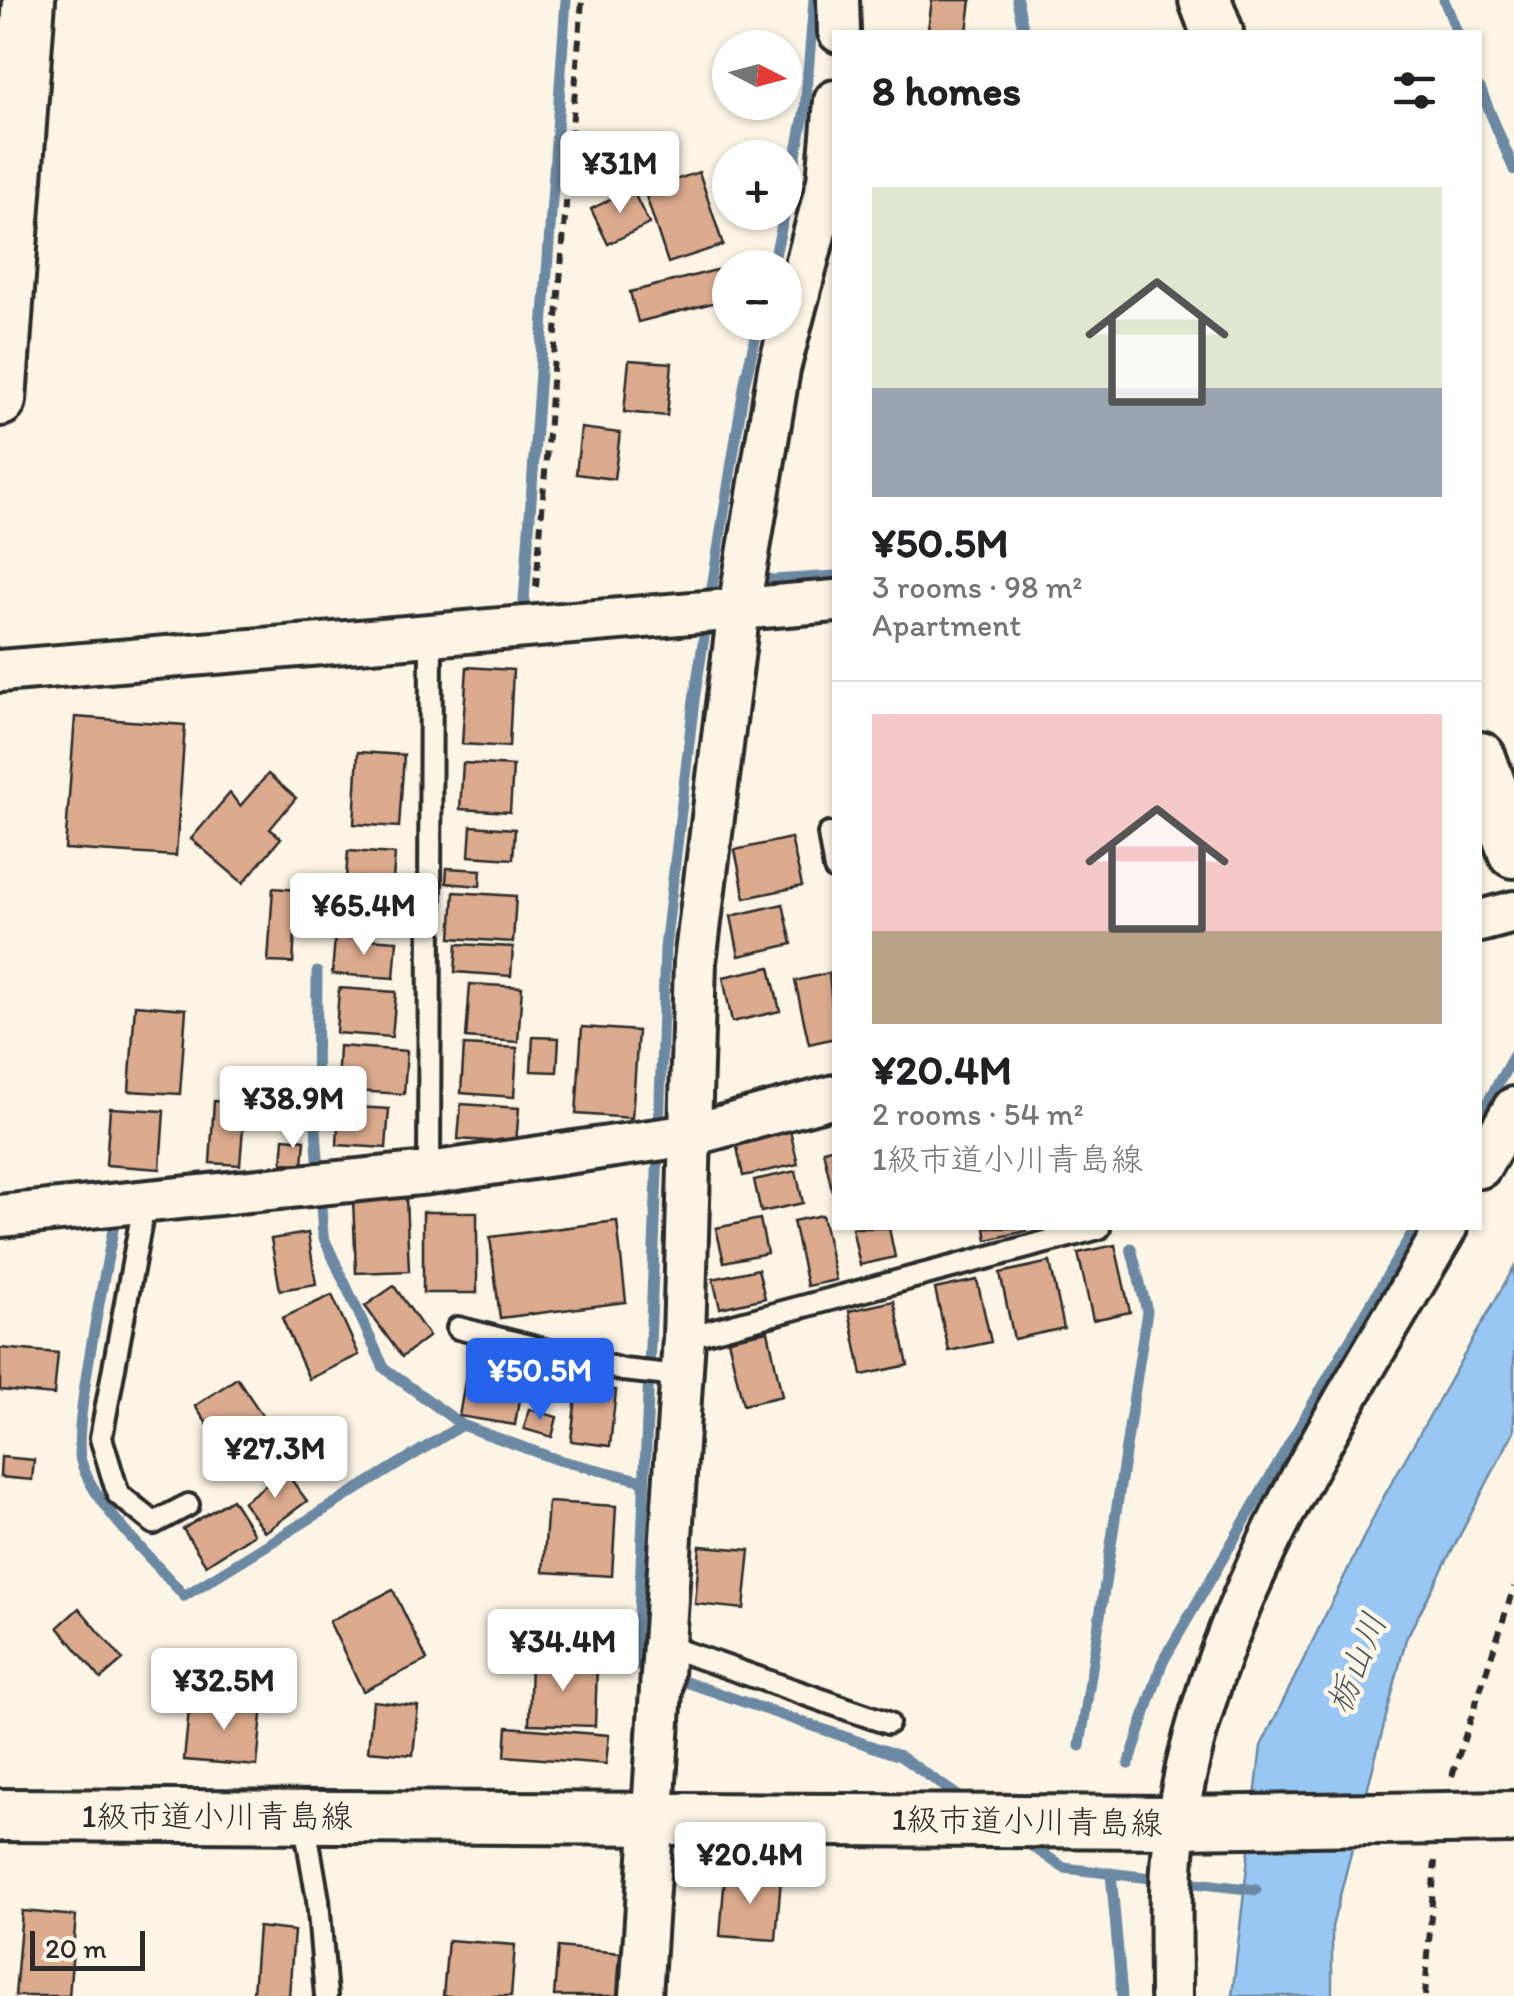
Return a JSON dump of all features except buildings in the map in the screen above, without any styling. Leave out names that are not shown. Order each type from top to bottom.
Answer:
[{"type":"street","points":[[0,400],[29,0]]},
{"type":"street","points":[[838,0],[839,30]]},
{"type":"street","points":[[1206,0],[1216,30]]},
{"type":"street","points":[[641,1996],[663,1703],[681,1357],[694,962],[739,609],[779,369],[828,180],[832,135]]},
{"type":"street","points":[[0,671],[832,601]]},
{"type":"street","points":[[1482,764],[1514,852]]},
{"type":"street","points":[[1482,920],[1514,912]]},
{"type":"street","points":[[0,1216],[428,1173],[691,1136],[832,1097]]},
{"type":"street","points":[[1482,1164],[1514,1108]]},
{"type":"street","points":[[1171,1996],[1171,1911],[1186,1834],[1197,1730],[1228,1638],[1287,1505],[1445,1230]]},
{"type":"street","name":"1級市道小川青島線","points":[[0,1815],[1045,1819],[1186,1834],[1441,1817],[1514,1817]]},
{"type":"lane","points":[[428,1173],[431,635]]},
{"type":"lane","points":[[829,834],[832,852]]},
{"type":"lane","points":[[145,1199],[101,1438],[118,1494],[154,1523],[188,1505]]},
{"type":"lane","points":[[458,1328],[623,1370],[681,1357],[1046,1236],[1086,1230]]},
{"type":"lane","points":[[666,1646],[888,1723]]},
{"type":"lane","points":[[304,1816],[318,1900],[326,1996]]},
{"type":"path","points":[[534,626],[582,0]]},
{"type":"path","points":[[1425,1996],[1441,1817],[1514,1587]]},
{"type":"water","name":"栃山川","points":[[1514,1267],[1514,1431],[1406,1639],[1332,1927],[1332,1996],[1232,1996],[1261,1746],[1383,1498]]},
{"type":"waterway","points":[[524,601],[566,0]]},
{"type":"waterway","points":[[799,140],[814,0]]},
{"type":"waterway","points":[[1017,0],[1024,30]]},
{"type":"waterway","points":[[1444,0],[1456,30]]},
{"type":"waterway","points":[[1482,93],[1514,170]]},
{"type":"waterway","points":[[776,250],[781,230]]},
{"type":"waterway","points":[[659,1131],[665,948],[694,700],[755,340]]},
{"type":"waterway","points":[[750,576],[773,580],[832,576]]},
{"type":"waterway","points":[[317,972],[316,1128],[323,1236],[384,1368],[462,1425],[558,1460],[644,1481]]},
{"type":"waterway","points":[[1482,1112],[1514,1055]]},
{"type":"waterway","points":[[658,1149],[637,1665],[900,1756],[967,1802]]},
{"type":"waterway","points":[[104,1225],[114,1224],[85,1384],[81,1461],[111,1514],[184,1596],[462,1425]]},
{"type":"waterway","points":[[1129,1764],[1162,1663],[1414,1230]]},
{"type":"waterway","points":[[1080,1746],[1147,1311],[1131,1248]]},
{"type":"waterway","points":[[1020,1838],[1064,1868],[1256,1890]]},
{"type":"waterway","points":[[1111,1873],[1122,1996]]}]
